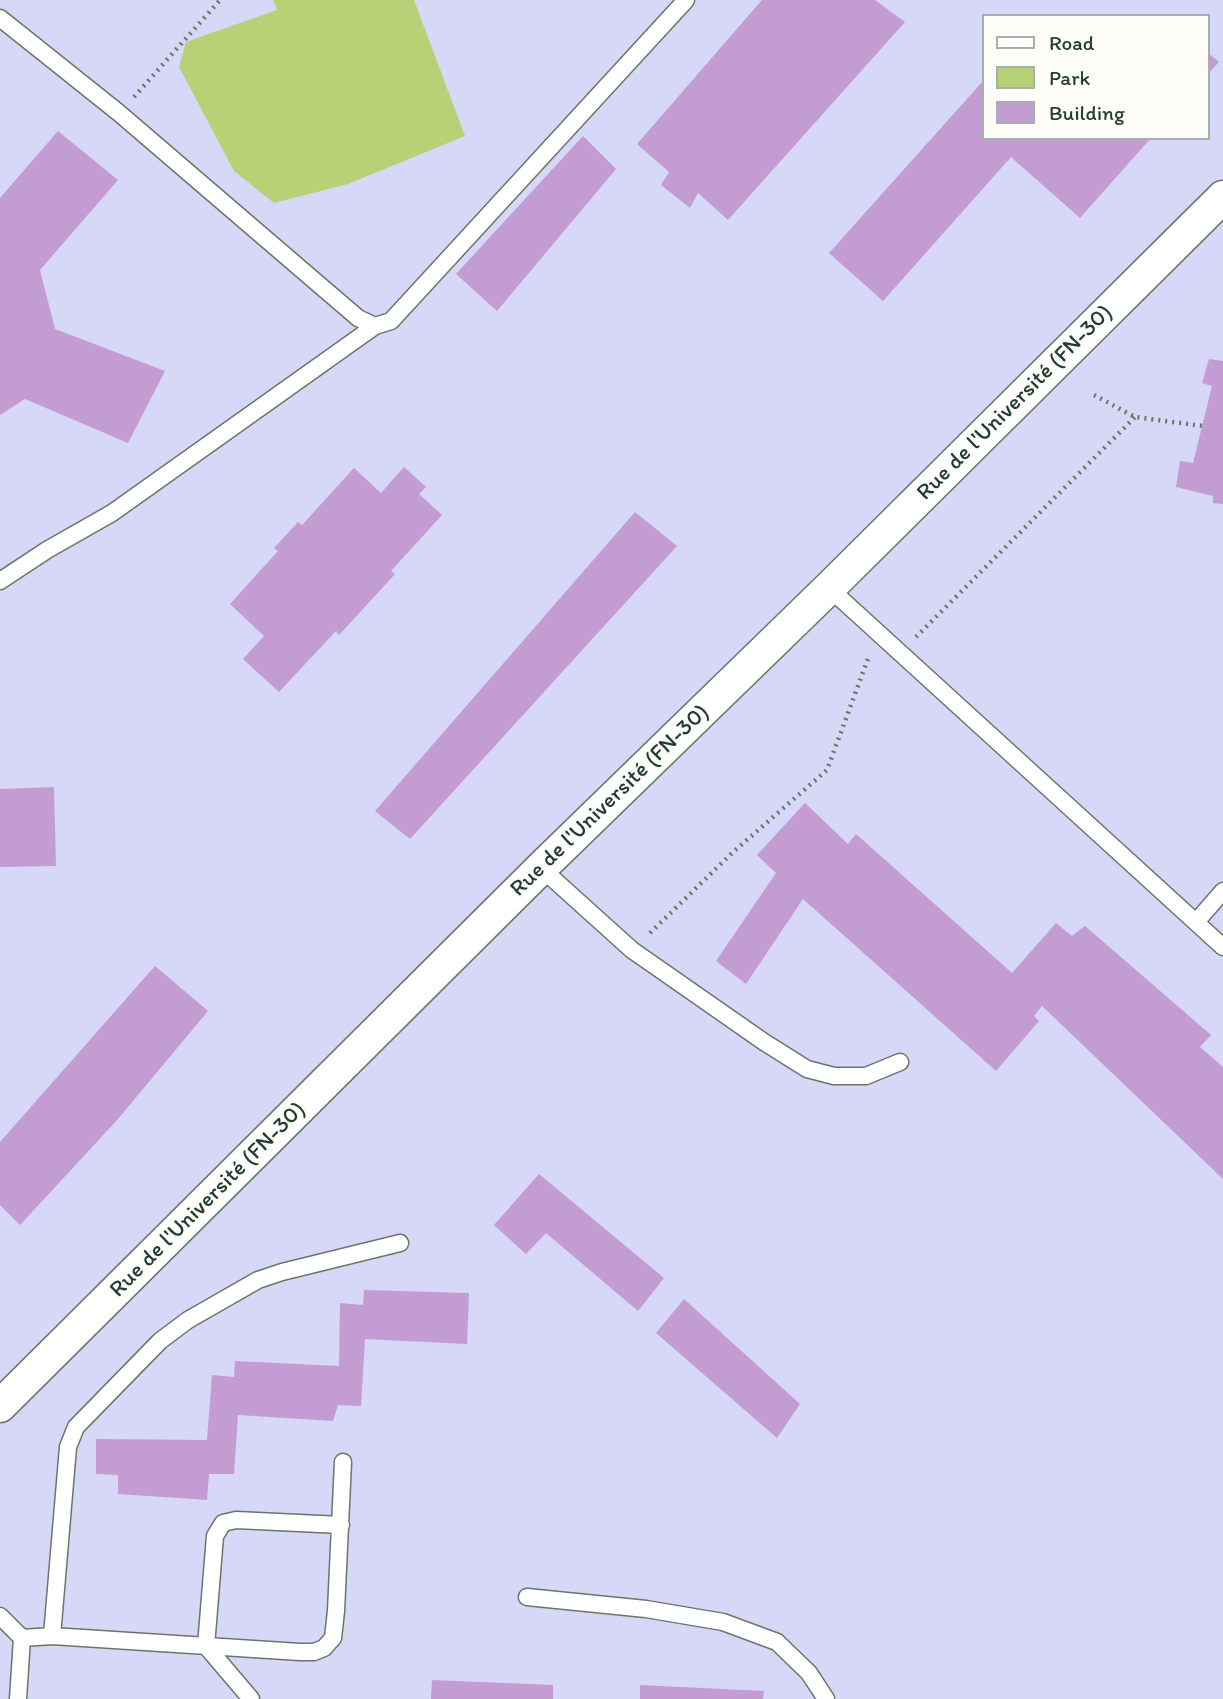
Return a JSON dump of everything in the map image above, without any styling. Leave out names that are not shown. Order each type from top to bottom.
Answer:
[{"type":"street","name":"Rue de l'Université (FN-30)","points":[[0,1406],[541,868],[829,588],[1223,197]]},
{"type":"lane","points":[[0,581],[47,550],[112,513],[375,326],[391,321],[686,0]]},
{"type":"lane","points":[[0,18],[119,113],[358,318],[375,326]]},
{"type":"lane","points":[[829,588],[1223,947]]},
{"type":"lane","points":[[541,868],[632,950],[807,1069],[834,1076],[866,1076],[900,1062]]},
{"type":"lane","points":[[1196,922],[1223,891]]},
{"type":"lane","points":[[52,1636],[68,1447],[76,1427],[160,1341],[188,1320],[258,1280],[400,1243]]},
{"type":"lane","points":[[22,1638],[52,1636],[300,1652],[314,1652],[324,1648],[333,1638],[343,1462]]},
{"type":"lane","points":[[251,1699],[206,1646],[215,1536],[223,1523],[236,1520],[341,1525]]},
{"type":"lane","points":[[527,1597],[646,1609],[723,1622],[777,1642],[809,1672],[826,1699]]},
{"type":"lane","points":[[0,1616],[22,1638],[18,1699]]},
{"type":"path","points":[[119,113],[220,0]]},
{"type":"path","points":[[1094,395],[1135,417],[1203,426]]},
{"type":"path","points":[[901,653],[1135,417]]},
{"type":"path","points":[[632,950],[732,853],[827,770],[878,632]]},
{"type":"shaded area","points":[[0,0],[1223,0],[1223,1699],[0,1699]]},
{"type":"green space","points":[[273,0],[414,0],[465,136],[348,184],[274,203],[234,171],[179,67],[186,42],[277,10]]},
{"type":"building","points":[[762,0],[875,0],[905,22],[728,220],[698,193],[690,208],[661,185],[669,172],[637,144]]},
{"type":"building","points":[[1209,54],[1219,62],[1209,73]]},
{"type":"building","points":[[982,82],[982,140],[1149,140],[1080,218],[1011,157],[883,301],[829,253]]},
{"type":"building","points":[[58,131],[118,180],[40,270],[55,329],[165,371],[128,443],[25,399],[0,415],[0,198]]},
{"type":"building","points":[[583,136],[616,169],[497,311],[456,274]]},
{"type":"building","points":[[1209,359],[1223,361],[1223,504],[1213,503],[1213,496],[1176,487],[1180,461],[1193,463],[1212,386],[1202,383]]},
{"type":"building","points":[[404,467],[426,487],[419,494],[442,515],[391,571],[395,574],[339,635],[336,631],[279,692],[243,659],[264,636],[230,604],[278,551],[274,548],[298,522],[302,525],[354,468],[381,493]]},
{"type":"building","points":[[635,512],[677,546],[410,839],[375,811]]},
{"type":"building","points":[[54,787],[56,866],[0,867],[0,789]]},
{"type":"building","points":[[805,803],[848,844],[856,834],[1012,973],[1056,923],[1072,936],[1085,926],[1211,1035],[1200,1047],[1223,1067],[1223,1179],[1042,1006],[1034,1016],[1039,1021],[996,1071],[803,899],[746,984],[716,961],[776,873],[757,855]]},
{"type":"building","points":[[155,966],[208,1011],[118,1119],[20,1225],[0,1205],[0,1142]]},
{"type":"building","points":[[539,1174],[664,1278],[638,1311],[546,1233],[526,1254],[494,1225]]},
{"type":"building","points":[[364,1290],[469,1293],[467,1344],[365,1339],[361,1406],[338,1405],[333,1421],[238,1415],[234,1474],[209,1474],[207,1500],[118,1494],[118,1475],[96,1474],[96,1439],[207,1440],[212,1375],[234,1377],[235,1361],[339,1366],[340,1303],[363,1305]]},
{"type":"building","points":[[684,1299],[800,1404],[777,1438],[656,1333]]},
{"type":"building","points":[[432,1680],[553,1685],[553,1699],[431,1699]]},
{"type":"building","points":[[640,1685],[764,1691],[763,1699],[640,1699]]}]
